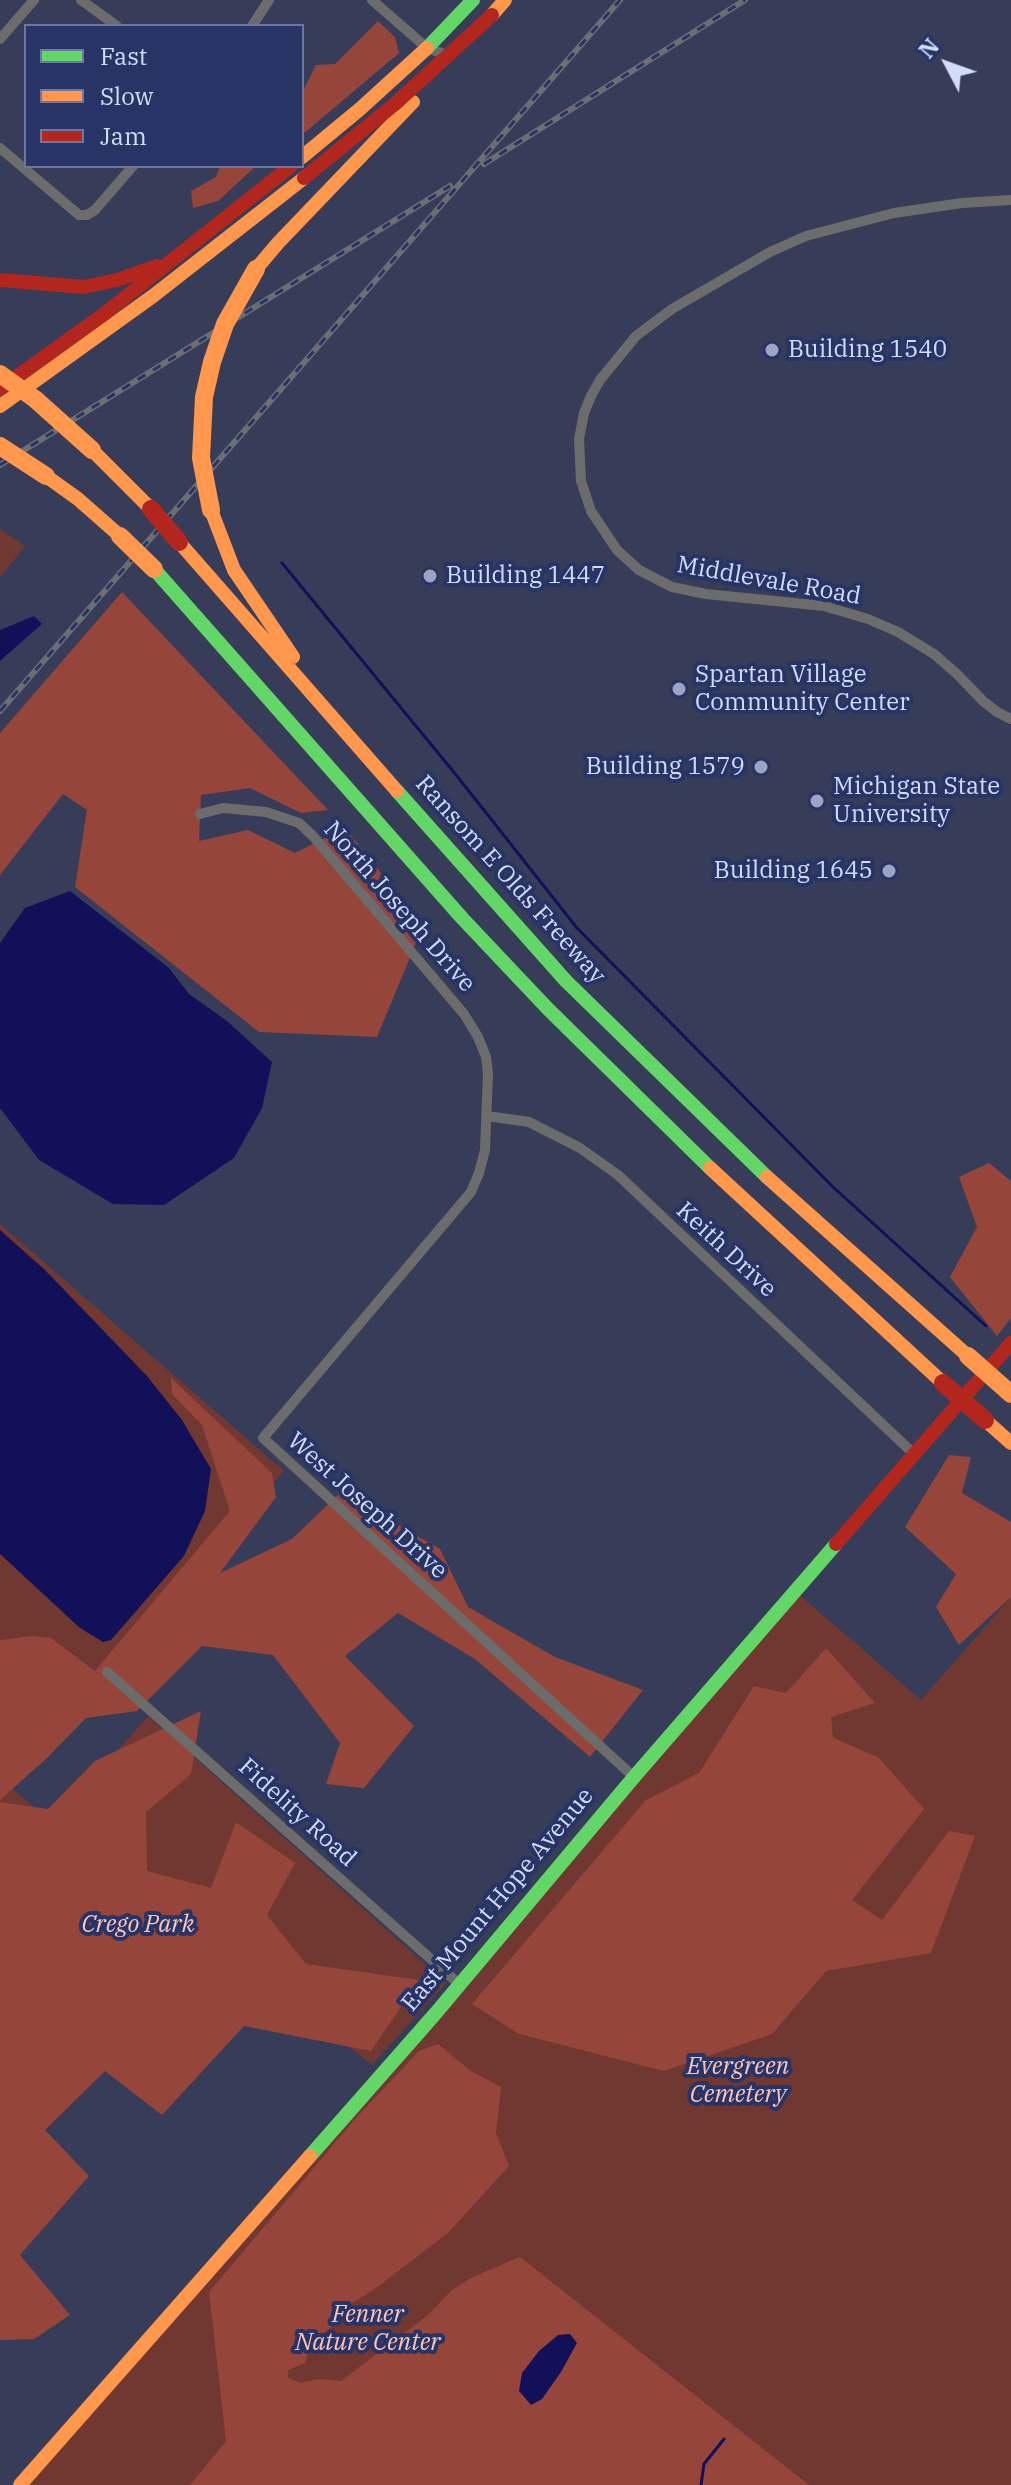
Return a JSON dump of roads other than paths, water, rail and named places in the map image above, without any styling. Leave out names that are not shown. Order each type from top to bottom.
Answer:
[{"type":"main road","points":[[304,155],[427,48],[473,0]]},
{"type":"main road","points":[[347,735],[242,584],[227,555],[211,510],[201,458],[204,397],[225,324],[256,269],[505,0]]},
{"type":"main road","points":[[0,406],[148,290],[340,150],[492,15]]},
{"type":"main road","points":[[0,389],[148,290],[171,261],[288,168]]},
{"type":"main road","points":[[0,280],[84,287],[127,277],[171,261]]},
{"type":"main road","points":[[0,380],[33,366]]},
{"type":"main road","name":"Ransom E Olds Freeway","points":[[0,374],[35,399],[151,509],[525,936],[614,1030],[809,1216],[1011,1394]]},
{"type":"main road","points":[[0,446],[78,499],[154,569],[462,918],[548,1009],[702,1160],[1011,1443]]},
{"type":"main road","name":"East Mount Hope Avenue","points":[[20,2485],[459,1984],[634,1777],[1011,1343]]},
{"type":"street","points":[[0,39],[34,0]]},
{"type":"street","points":[[81,0],[114,24]]},
{"type":"street","points":[[253,24],[269,0]]},
{"type":"street","points":[[372,0],[427,48],[447,55]]},
{"type":"street","points":[[0,148],[79,215],[95,210],[131,168]]},
{"type":"street","name":"Middlevale Road","points":[[1011,200],[962,203],[894,213],[806,236],[770,252],[672,309],[636,336],[591,396],[579,439],[581,481],[591,511],[617,550],[639,570],[672,587],[706,594],[824,606],[868,619],[926,649],[945,663],[983,701],[1011,719]]},
{"type":"street","name":"North Joseph Drive","points":[[200,814],[223,808],[266,812],[299,823],[312,835],[464,1014],[486,1057],[487,1116]]},
{"type":"street","name":"Keith Drive","points":[[487,1116],[529,1122],[580,1148],[618,1175],[914,1454]]},
{"type":"street","name":"West Joseph Drive","points":[[487,1116],[485,1150],[471,1192],[263,1438],[634,1777]]},
{"type":"street","name":"Fidelity Road","points":[[107,1672],[459,1984]]},
{"type":"waterway","points":[[282,563],[577,928],[833,1187],[986,1326]]},
{"type":"waterway","points":[[701,2485],[704,2464],[724,2439]]},
{"type":"railway","points":[[0,711],[620,0]]},
{"type":"railway","points":[[484,164],[745,0]]},
{"type":"railway","points":[[0,465],[450,186]]},
{"type":"place","name":"Building 1540","points":[[772,350]]},
{"type":"place","name":"Building 1447","points":[[430,576]]},
{"type":"place","name":"Spartan Village Community Center","points":[[679,689]]},
{"type":"place","name":"Building 1579","points":[[761,767]]},
{"type":"place","name":"Michigan State University","points":[[817,801]]},
{"type":"place","name":"Building 1645","points":[[889,871]]},
{"type":"park label","name":"Crego Park","points":[[138,1925]]},
{"type":"park label","name":"Evergreen Cemetery","points":[[738,2081]]},
{"type":"park label","name":"Fenner Nature Center","points":[[368,2329]]}]
